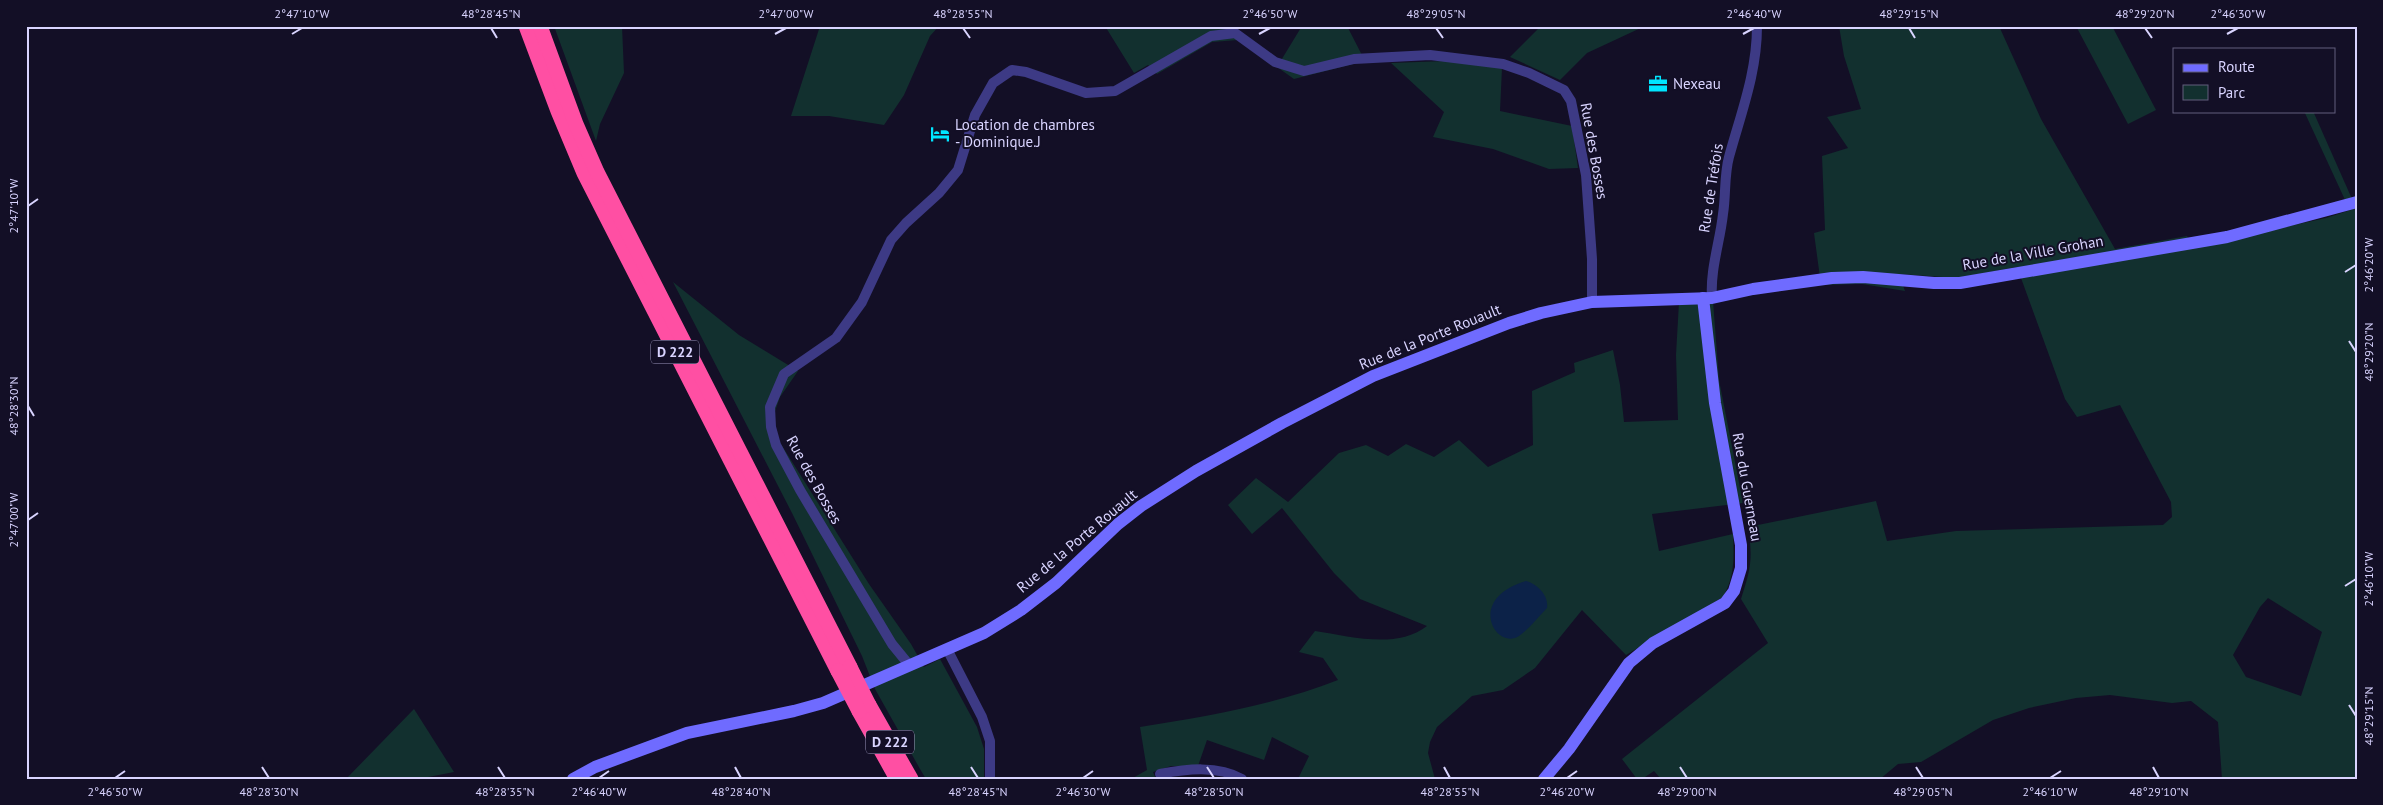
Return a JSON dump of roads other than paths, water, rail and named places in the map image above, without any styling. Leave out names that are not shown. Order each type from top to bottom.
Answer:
[{"type":"highway","name":"D 222","points":[[526,26],[584,173],[844,669],[897,779]]},
{"type":"highway","name":"D 222","points":[[540,26],[576,124],[597,172],[844,669]]},
{"type":"highway","name":"D 222","points":[[864,708],[912,779]]},
{"type":"street","name":"Rue de Tréfois","points":[[1707,298],[1723,215],[1728,159],[1751,87],[1756,62],[1757,26]]},
{"type":"street","name":"Rue des Bosses","points":[[910,666],[892,644],[800,490],[776,445],[771,427],[770,407],[784,374],[836,338],[862,302],[891,240],[906,222],[939,193],[958,170],[975,115],[993,84],[1012,70],[1026,72],[1086,94],[1115,91],[1211,36],[1235,33],[1275,62],[1304,71],[1354,59],[1430,56],[1503,64],[1529,72],[1560,87],[1571,100],[1586,175],[1592,259],[1592,302]]},
{"type":"street","name":"Rue de la Ville Grohan","points":[[1707,298],[1752,289],[1832,278],[1862,277],[1934,283],[1960,283],[2227,236],[2357,202]]},
{"type":"street","name":"Rue de la Porte Rouault","points":[[573,779],[595,767],[687,733],[794,711],[823,703],[984,633],[1021,610],[1056,584],[1118,524],[1140,506],[1196,471],[1290,418],[1373,376],[1434,351],[1541,313],[1592,302],[1707,298]]},
{"type":"street","name":"Rue du Guerneau","points":[[1545,778],[1569,749],[1629,663],[1653,643],[1725,602],[1734,591],[1741,568],[1741,545],[1715,403],[1707,298]]},
{"type":"street","points":[[948,649],[982,717],[990,741],[990,779]]},
{"type":"street","points":[[1160,774],[1193,770],[1232,773],[1242,779]]},
{"type":"water","points":[[1526,581],[1541,591],[1546,599],[1547,608],[1519,636],[1510,639],[1502,636],[1495,630],[1491,621],[1491,610],[1496,599],[1507,589]]},
{"type":"place","name":"Nexeau","points":[[1658,84]]},
{"type":"place","name":"Location de chambres - Dominique.J","points":[[940,134]]}]
